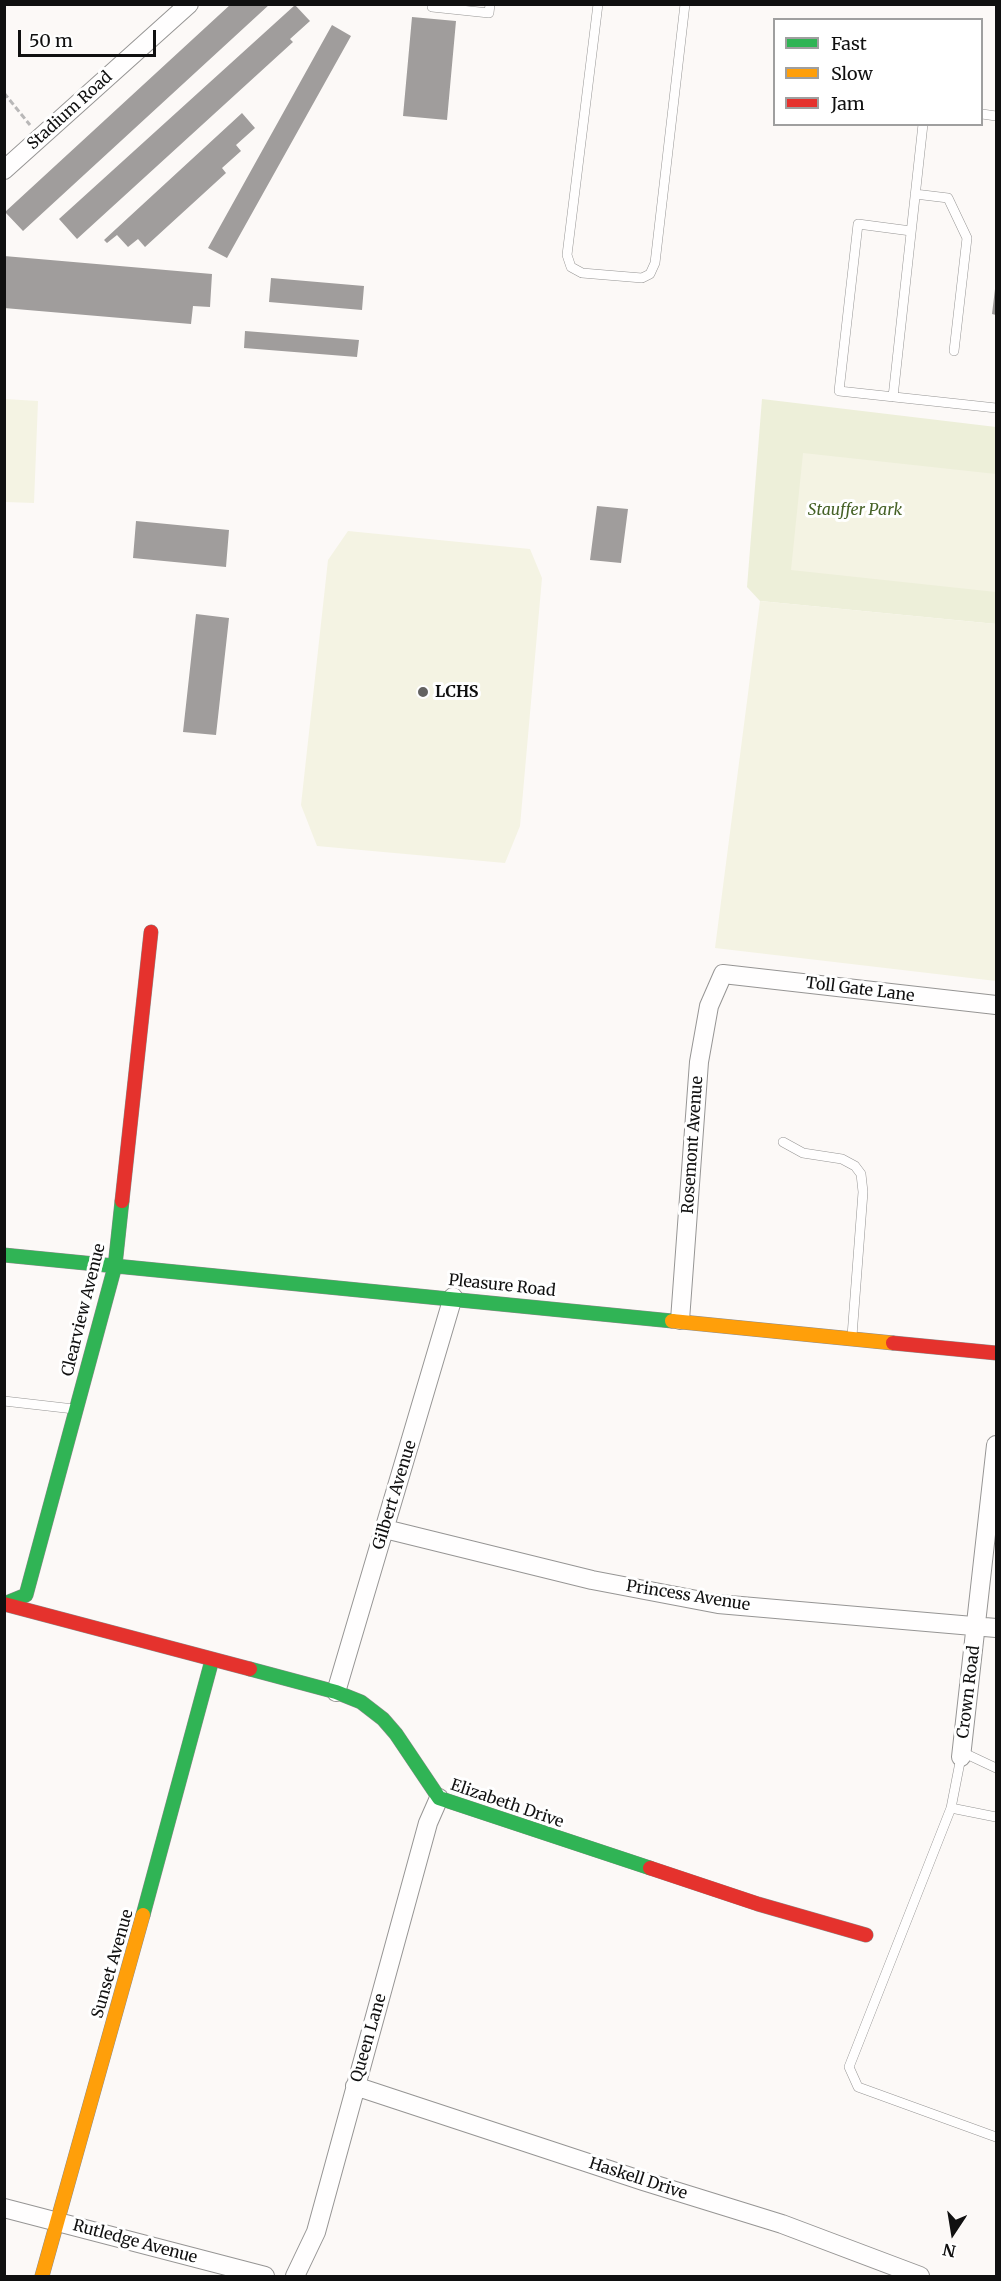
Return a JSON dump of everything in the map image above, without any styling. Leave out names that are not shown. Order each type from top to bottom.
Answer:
[{"type":"street","name":"Stadium Road","points":[[4,170],[189,4]]},
{"type":"street","name":"Clearview Avenue","points":[[5,1604],[26,1595],[116,1266],[151,933]]},
{"type":"street","name":"Toll Gate Lane","points":[[723,974],[996,1005]]},
{"type":"street","name":"Rosemont Avenue","points":[[680,1320],[699,1062],[709,1006],[723,974]]},
{"type":"street","name":"Pleasure Road","points":[[4,1255],[453,1297],[996,1353]]},
{"type":"street","name":"Gilbert Avenue","points":[[336,1692],[453,1297]]},
{"type":"street","name":"Crown Road","points":[[962,1755],[994,1490],[996,1445]]},
{"type":"street","name":"Princess Avenue","points":[[385,1529],[592,1580],[718,1604],[996,1628]]},
{"type":"street","name":"Elizabeth Drive","points":[[5,1604],[336,1692],[361,1702],[383,1719],[396,1734],[439,1798],[758,1904],[866,1935]]},
{"type":"street","name":"Sunset Avenue","points":[[42,2277],[212,1660]]},
{"type":"street","name":"Queen Lane","points":[[295,2277],[316,2232],[428,1823],[439,1798]]},
{"type":"street","name":"Haskell Drive","points":[[355,2086],[782,2224],[920,2277]]},
{"type":"street","name":"Rutledge Avenue","points":[[4,2208],[265,2277]]},
{"type":"lane","points":[[433,4],[432,7],[489,12],[490,4]]},
{"type":"lane","points":[[598,4],[567,255],[571,267],[582,273],[642,278],[650,274],[655,263],[685,4]]},
{"type":"lane","points":[[893,397],[923,126]]},
{"type":"lane","points":[[915,194],[948,198],[967,238],[954,351]]},
{"type":"lane","points":[[911,231],[858,224],[839,392],[996,408]]},
{"type":"lane","points":[[783,1142],[803,1153],[842,1158],[855,1166],[861,1174],[863,1191],[851,1338]]},
{"type":"lane","points":[[4,1401],[76,1410]]},
{"type":"lane","points":[[996,1768],[962,1755],[951,1808],[849,2067],[858,2087],[996,2138]]},
{"type":"lane","points":[[951,1808],[996,1817]]},
{"type":"path","points":[[4,93],[40,138]]},
{"type":"green space","points":[[5,399],[38,401],[34,503],[5,502]]},
{"type":"green space","name":"Stauffer Park","points":[[762,399],[996,427],[996,624],[760,601],[747,587]]},
{"type":"green space","points":[[803,453],[996,474],[996,592],[791,570]]},
{"type":"green space","name":"LCHS","points":[[348,531],[530,549],[542,578],[520,826],[505,863],[317,846],[301,805],[328,560]]},
{"type":"green space","points":[[760,601],[996,624],[996,981],[715,948]]},
{"type":"building","points":[[231,4],[270,4],[23,231],[5,212]]},
{"type":"building","points":[[295,5],[310,21],[290,39],[293,42],[77,239],[59,219]]},
{"type":"building","points":[[412,17],[456,21],[447,120],[403,116]]},
{"type":"building","points":[[332,25],[351,36],[227,258],[208,248]]},
{"type":"building","points":[[242,113],[255,128],[236,145],[241,151],[222,168],[226,173],[145,247],[138,239],[128,247],[117,235],[107,243],[104,240]]},
{"type":"building","points":[[4,256],[212,274],[210,307],[193,306],[191,324],[4,308]]},
{"type":"building","points":[[271,278],[364,286],[362,310],[269,302]]},
{"type":"building","points":[[996,290],[996,315],[992,314]]},
{"type":"building","points":[[245,331],[359,340],[357,357],[244,348]]},
{"type":"building","points":[[597,506],[628,509],[621,563],[590,560]]},
{"type":"building","points":[[136,521],[229,530],[226,567],[133,558]]},
{"type":"building","points":[[196,614],[229,618],[216,735],[183,732]]},
{"type":"traffic: fast","points":[[4,1604],[26,1595],[115,1266],[122,1201]]},
{"type":"traffic: fast","points":[[4,1255],[672,1321]]},
{"type":"traffic: fast","points":[[143,1915],[212,1660]]},
{"type":"traffic: fast","points":[[250,1669],[336,1692],[361,1702],[383,1719],[396,1734],[439,1798],[650,1868]]},
{"type":"traffic: slow","points":[[672,1321],[893,1343]]},
{"type":"traffic: slow","points":[[42,2276],[143,1915]]},
{"type":"traffic: jam","points":[[122,1201],[151,932]]},
{"type":"traffic: jam","points":[[893,1343],[996,1353]]},
{"type":"traffic: jam","points":[[4,1604],[250,1669]]},
{"type":"traffic: jam","points":[[650,1868],[758,1904],[866,1935]]},
{"type":"place","name":"LCHS","points":[[423,692]]}]
